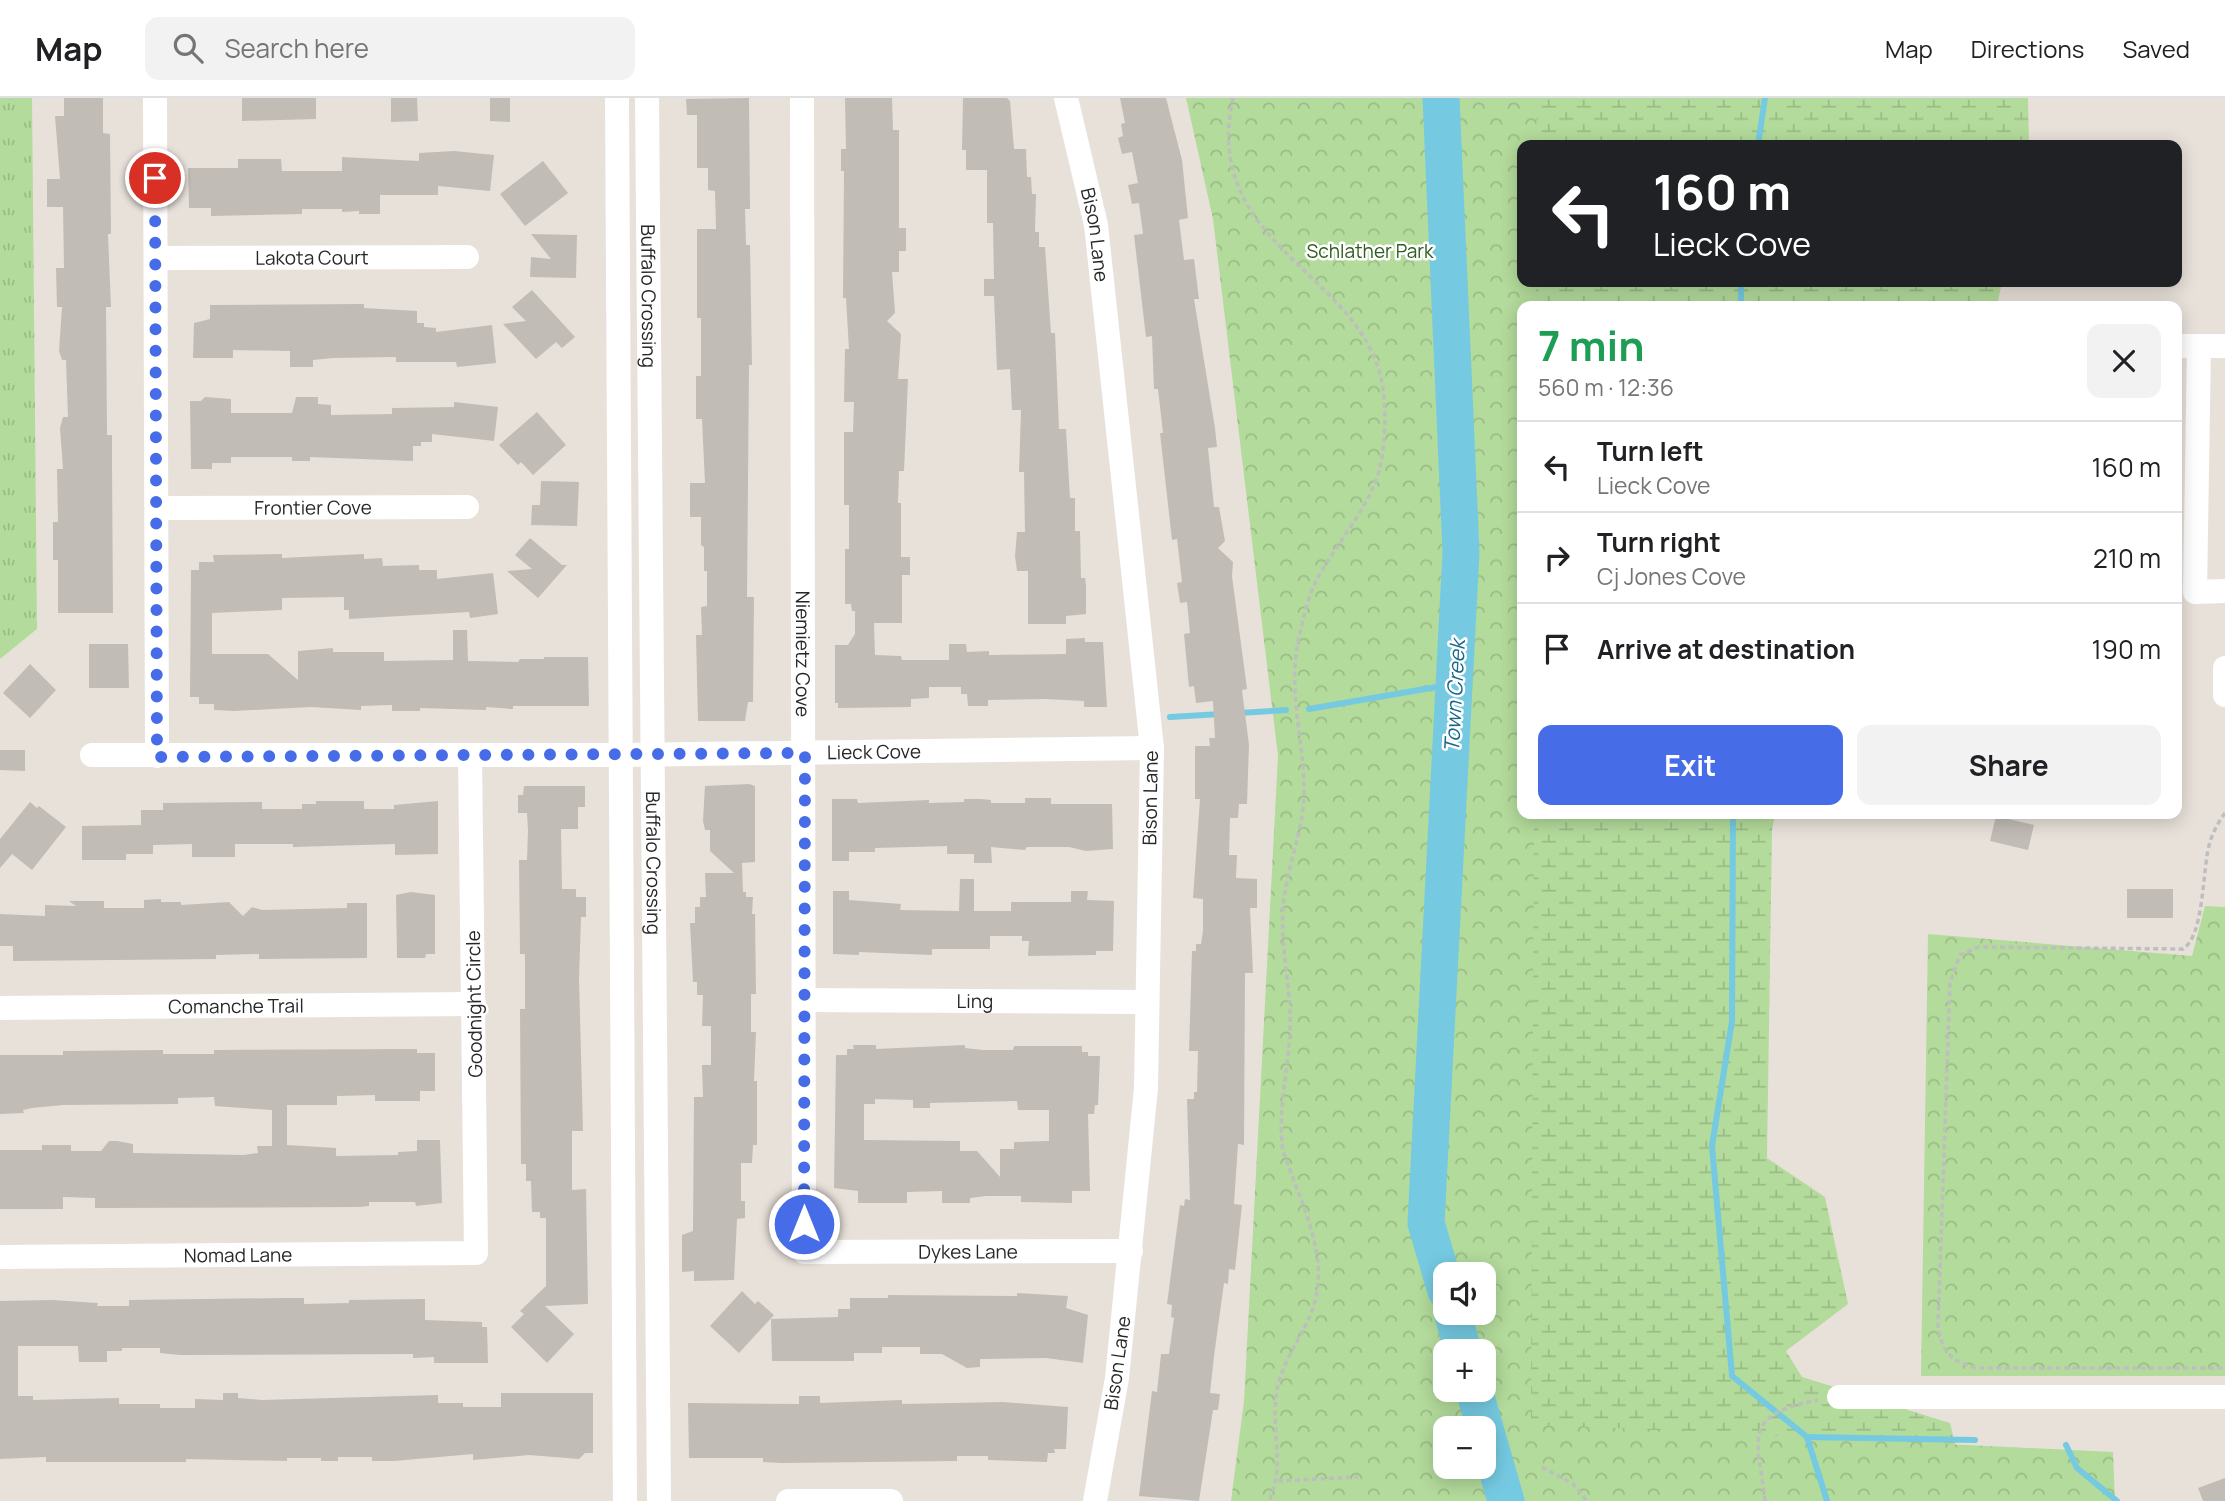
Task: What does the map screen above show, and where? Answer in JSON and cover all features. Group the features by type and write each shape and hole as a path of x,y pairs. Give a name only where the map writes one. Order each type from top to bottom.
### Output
{"street":[{"path":"155,98 157,757"},
{"name":"Buffalo Crossing","path":"617,98 625,1501"},
{"name":"Buffalo Crossing","path":"647,98 659,1501"},
{"name":"Niemietz Cove","path":"802,98 804,1252"},
{"name":"Bison Lane","path":"1066,98 1096,225 1152,748 1145,1002 1146,1088 1117,1378 1094,1501"},
{"name":"Lakota Court","path":"156,258 467,257"},
{"path":"2225,346 2188,346 2195,592 2225,592"},
{"name":"Frontier Cove","path":"157,508 467,507"},
{"path":"2225,668 2225,695"},
{"name":"Lieck Cove","path":"92,755 621,755 1152,748"},
{"name":"Goodnight Circle","path":"470,755 476,1253"},
{"name":"Ling","path":"805,1000 1145,1002"},
{"name":"Comanche Trail","path":"0,1008 474,1004"},
{"name":"Dykes Lane","path":"804,1252 1131,1251"},
{"name":"Nomad Lane","path":"0,1257 476,1253"},
{"path":"1839,1397 2225,1397"},
{"path":"788,1501 891,1501"}],"path":[{"path":"1233,98 1228,129 1231,149 1239,186 1250,211 1265,234 1337,303 1362,333 1378,365 1384,397 1383,447 1378,473 1317,580 1309,600 1295,661 1304,791 1301,823 1283,910 1290,1031 1280,1133 1283,1151 1320,1260 1320,1280 1312,1308 1277,1389 1278,1481 1269,1501"},
{"path":"2225,813 2209,845 2194,929 2189,945 2183,949 1978,947 1960,955 1950,982 1938,1326 1941,1345 1948,1356 1960,1364 1977,1368 2225,1368"},
{"path":"1765,1501 1756,1446 1758,1429 1766,1419 1799,1404 1839,1397"},
{"path":"1542,1467 1573,1484 1587,1501"},
{"path":"1278,1481 1358,1477"}],"green space":[{"path":"0,98 32,98 37,629 0,659"},
{"name":"Schlather Park","path":"1186,98 1537,98 1536,140 1517,140 1517,287 1536,287 1536,301 1517,301 1517,819 1534,819 1531,1424 2113,1452 2115,1501 1231,1501 1244,1401 1278,756 1213,219"},
{"path":"1339,98 2028,98 2029,140 1517,140 1517,287 2001,287 1998,301 1517,301 1517,819 1774,819 1767,1158 1825,1197 1848,1304 1786,1351 1802,1377 1950,1423 1962,1471 1374,1501"},
{"path":"2205,906 2225,907 2225,1376 1921,1376 1928,934 2192,956"}],"building":[{"path":"64,98 103,98 103,133 110,134 111,234 108,234 111,307 106,307 107,435 112,435 113,613 58,613 58,560 53,560 53,522 58,522 57,469 63,469 60,428 63,417 68,417 66,360 62,360 59,351 62,307 57,307 56,268 64,268 63,207 47,207 47,179 60,179 55,116 64,116"},
{"path":"242,98 316,98 316,119 242,121"},
{"path":"391,98 417,98 418,121 391,122"},
{"path":"490,98 510,98 510,122 490,121"},
{"path":"749,98 750,209 745,209 746,245 750,245 752,365 749,365 747,597 754,597 753,702 748,702 745,721 698,721 696,635 702,635 701,607 707,606 707,571 704,571 704,547 701,545 701,517 690,517 690,483 705,483 702,419 696,419 696,376 701,376 701,318 697,318 697,229 716,229 715,191 708,190 708,168 697,168 697,115 687,115 686,99"},
{"path":"845,98 892,98 893,130 899,130 899,228 906,228 906,251 899,251 899,272 892,272 895,313 887,321 901,334 898,379 908,379 904,471 899,471 898,503 901,503 901,557 910,557 910,575 902,575 902,623 874,623 875,655 901,656 902,660 949,660 949,644 966,644 967,652 989,651 989,655 1066,654 1066,639 1085,638 1085,642 1103,642 1107,707 1084,707 1084,701 1045,699 988,700 988,706 968,706 967,694 961,694 961,687 929,687 929,698 911,699 911,707 838,708 838,703 835,703 835,645 848,645 855,634 855,611 852,611 851,604 845,604 845,549 849,549 849,505 844,505 844,432 853,432 854,402 844,402 845,349 849,349 846,298 843,298 844,171 841,171 841,149 846,149"},
{"path":"963,98 1007,98 1010,101 1014,149 1026,149 1027,177 1031,177 1032,194 1036,194 1035,232 1039,232 1039,247 1045,247 1051,333 1055,333 1059,429 1066,429 1070,498 1075,498 1075,531 1080,531 1081,578 1085,578 1086,586 1086,614 1066,616 1066,624 1028,624 1028,571 1017,571 1017,532 1025,532 1024,472 1019,472 1021,410 1012,410 1010,369 997,370 994,296 984,296 984,279 994,279 993,223 987,223 987,170 966,170 966,150 962,150"},
{"path":"1120,98 1166,98 1182,160 1188,218 1179,220 1184,260 1194,259 1199,299 1194,299 1215,428 1217,447 1208,448 1214,507 1219,507 1225,541 1218,548 1233,562 1232,576 1247,689 1242,690 1249,745 1247,804 1239,804 1238,818 1230,818 1229,855 1237,855 1236,878 1257,879 1257,908 1250,908 1253,973 1245,973 1244,1145 1238,1144 1234,1204 1242,1205 1235,1270 1229,1269 1228,1284 1224,1283 1210,1393 1220,1394 1218,1410 1213,1410 1199,1501 1139,1496 1152,1391 1157,1392 1161,1354 1169,1354 1174,1318 1171,1317 1172,1305 1167,1304 1180,1205 1184,1206 1185,1199 1190,1200 1187,1099 1194,1099 1194,1092 1197,1092 1198,1051 1189,1051 1192,951 1196,951 1196,944 1201,944 1203,931 1203,899 1193,898 1200,799 1195,799 1195,746 1210,746 1209,738 1215,738 1213,701 1196,703 1194,686 1189,687 1184,634 1190,633 1187,602 1180,603 1177,583 1182,582 1177,539 1172,540 1158,389 1154,389 1152,336 1146,337 1134,235 1143,234 1139,203 1132,204 1128,185 1138,183 1132,152 1122,154 1118,138 1123,136 1121,124 1125,123"},
{"path":"454,151 494,155 490,191 438,186 438,195 380,195 380,214 342,212 342,209 302,209 302,214 211,216 211,208 189,208 188,168 238,168 238,159 281,159 282,171 342,171 342,157 419,161 419,153"},
{"path":"543,161 568,193 525,226 500,194"},
{"path":"531,234 577,235 576,278 530,277 531,257 551,259"},
{"path":"532,290 575,337 562,348 556,342 536,359 503,324 526,321 512,307"},
{"path":"364,304 364,308 417,311 417,323 436,328 436,332 492,325 496,363 457,367 456,362 396,362 396,357 333,358 313,360 313,367 290,367 290,351 233,350 233,358 193,358 194,323 210,319 210,305"},
{"path":"205,397 231,399 231,413 292,413 296,397 318,397 318,404 331,405 331,415 392,414 392,408 454,407 454,402 498,407 494,441 432,434 432,442 421,442 421,446 413,446 413,461 310,457 310,461 292,461 292,457 231,457 231,463 212,463 212,469 191,469 190,401 201,401"},
{"path":"537,412 566,445 533,475 521,462 518,465 499,445"},
{"path":"541,481 579,482 577,526 531,525 532,505 540,505"},
{"path":"530,538 562,565 567,565 538,598 507,571 532,569 515,555"},
{"path":"282,554 282,558 364,554 364,559 382,558 383,566 419,565 419,570 437,570 437,579 493,573 498,614 470,618 469,612 349,619 349,610 344,610 344,597 282,598 282,610 212,613 212,654 268,654 298,680 298,651 333,648 333,652 384,652 384,661 453,660 453,630 467,630 468,661 518,662 520,659 544,657 588,657 589,706 513,706 513,709 486,707 486,710 420,708 420,711 392,711 392,705 361,706 361,710 311,707 234,711 214,710 214,704 199,704 199,697 190,697 191,570 199,570 199,562 214,562 213,555"},
{"path":"89,644 128,644 129,688 89,688"},
{"path":"30,664 56,690 30,718 3,693"},
{"path":"0,750 25,750 25,771 0,770"},
{"path":"524,786 585,786 585,807 578,807 578,829 561,829 562,889 576,889 576,897 586,897 586,917 581,917 579,979 583,1131 572,1131 572,1190 586,1189 588,1304 545,1306 574,1334 547,1363 511,1327 524,1314 520,1311 546,1286 546,1218 540,1218 540,1212 532,1212 531,1181 526,1181 526,1164 521,1164 520,1009 525,1009 525,954 520,954 519,860 527,860 528,830 527,813 518,813 518,795 523,795"},
{"path":"705,786 755,786 755,862 742,863 743,892 746,892 746,897 753,897 752,914 755,914 756,994 751,994 751,1032 756,1032 754,1081 757,1081 757,1145 753,1145 752,1163 741,1163 741,1201 745,1201 745,1218 737,1219 734,1280 694,1281 694,1271 682,1272 682,1235 693,1231 694,1097 703,1097 702,1065 711,1065 711,1026 702,1026 703,995 697,995 697,982 693,982 690,923 695,923 695,907 700,907 700,897 706,897 705,873 734,873 710,851 710,830 705,830 703,821"},
{"path":"1025,798 1051,798 1051,804 1112,804 1113,849 1086,851 1069,847 1027,847 1025,850 991,847 992,863 974,863 974,854 947,854 947,846 875,848 875,852 849,852 849,861 832,861 832,799 857,799 858,803 929,800 929,803 964,802 964,799 981,799 991,800 991,803 1025,803"},
{"path":"316,801 364,801 364,809 394,809 394,805 438,801 438,854 395,855 395,844 293,847 293,844 235,844 235,857 192,857 192,844 153,845 153,854 126,854 126,860 82,860 82,826 141,825 141,810 163,810 163,803 262,802 262,809 302,809 302,804 316,804"},
{"path":"30,802 66,827 32,870 12,854 0,868 0,839"},
{"path":"1995,819 2034,825 2028,850 1990,841"},
{"path":"960,879 974,879 974,911 1011,911 1011,902 1071,902 1071,891 1088,891 1087,900 1114,901 1113,951 1096,951 1096,955 1028,956 1029,941 1022,941 1022,936 990,936 990,949 932,949 932,955 859,952 859,955 833,954 833,891 849,891 849,900 901,904 900,910 959,911"},
{"path":"2127,889 2173,889 2173,918 2127,918"},
{"path":"411,892 435,895 435,954 426,954 425,958 397,958 396,895"},
{"path":"161,899 161,902 181,902 181,905 229,902 243,916 252,907 262,910 347,908 347,903 367,903 367,958 259,959 259,954 216,955 216,959 13,961 13,946 0,946 0,914 45,916 45,905 76,906 69,901 104,901 104,908 144,908 144,900"},
{"path":"853,1045 876,1045 876,1049 965,1045 965,1048 983,1050 1013,1050 1014,1046 1082,1046 1082,1052 1088,1052 1088,1056 1100,1056 1098,1105 1095,1105 1094,1114 1088,1114 1090,1191 1072,1191 1072,1203 1021,1202 1021,1196 986,1196 970,1198 970,1203 942,1203 942,1191 907,1192 907,1203 858,1203 858,1191 834,1188 836,1055 847,1055 847,1049 854,1049","holes":["875,1099 913,1100 913,1108 930,1108 930,1103 1017,1101 1018,1110 1049,1110 1049,1141 1014,1142 1014,1149 1000,1149 1000,1177 977,1151 960,1151 960,1141 864,1140 864,1104 875,1104"]},
{"path":"417,1049 417,1053 435,1053 435,1091 420,1091 420,1101 375,1101 375,1095 337,1096 337,1105 287,1105 287,1145 336,1148 336,1156 398,1155 398,1152 417,1151 417,1140 440,1140 442,1203 416,1206 415,1202 369,1202 369,1206 359,1207 95,1208 95,1198 63,1197 63,1209 0,1209 0,1150 42,1150 42,1145 71,1145 71,1151 101,1151 109,1141 117,1141 133,1144 133,1153 258,1153 257,1146 272,1146 272,1110 215,1106 214,1097 178,1098 178,1104 63,1105 32,1108 23,1110 24,1113 0,1114 0,1055 63,1055 63,1051 163,1050 163,1054 214,1054 214,1050"},
{"path":"742,1291 755,1304 758,1301 774,1315 739,1353 710,1326"},
{"path":"1017,1293 1068,1296 1066,1308 1088,1315 1083,1363 1046,1358 980,1359 980,1367 967,1368 942,1354 920,1354 920,1347 882,1347 882,1353 854,1353 854,1361 772,1361 771,1319 838,1317 838,1309 850,1309 850,1298 888,1298 888,1295 1017,1296"},
{"path":"304,1298 304,1304 349,1303 349,1300 425,1299 425,1320 482,1322 482,1327 487,1327 488,1363 434,1363 434,1357 413,1358 413,1354 180,1355 160,1353 160,1348 122,1348 122,1351 107,1351 107,1362 79,1362 78,1346 18,1346 18,1396 33,1396 33,1400 119,1398 119,1404 160,1404 160,1408 195,1408 195,1399 223,1400 223,1393 238,1393 238,1398 262,1400 438,1395 438,1403 463,1403 463,1407 501,1407 501,1393 593,1393 593,1453 585,1453 579,1459 529,1455 473,1460 473,1454 394,1461 372,1461 372,1457 338,1457 338,1461 287,1458 287,1461 186,1459 186,1462 46,1462 46,1457 0,1459 0,1301 52,1300 98,1303 97,1306 129,1306 129,1300"},
{"path":"799,1396 820,1396 820,1403 902,1400 902,1404 1003,1402 1068,1407 1066,1449 1054,1449 1055,1453 1048,1453 1047,1462 988,1460 988,1456 957,1456 957,1461 781,1463 763,1462 763,1458 689,1458 688,1403 799,1404"},
{"path":"2225,1478 2225,1501 2203,1501 2198,1488"}],"waterway":[{"name":"Town Creek","path":"1437,1262 1426,1223 1461,552 1441,98"},
{"path":"1759,140 1765,98"},
{"path":"1741,287 1741,301"},
{"path":"1309,709 1454,684"},
{"path":"1239,713 1286,710"},
{"path":"1170,717 1221,714"},
{"path":"1733,819 1732,1021 1712,1146 1732,1376 1807,1437 1827,1501"},
{"name":"Town Creek","path":"1456,1325 1460,1339"},
{"name":"Town Creek","path":"1477,1402 1506,1501"},
{"path":"1807,1437 1975,1440"},
{"path":"2066,1445 2077,1468 2117,1501"}],"route":[{"path":"155,178 157,757 805,753 804,1224"}]}
